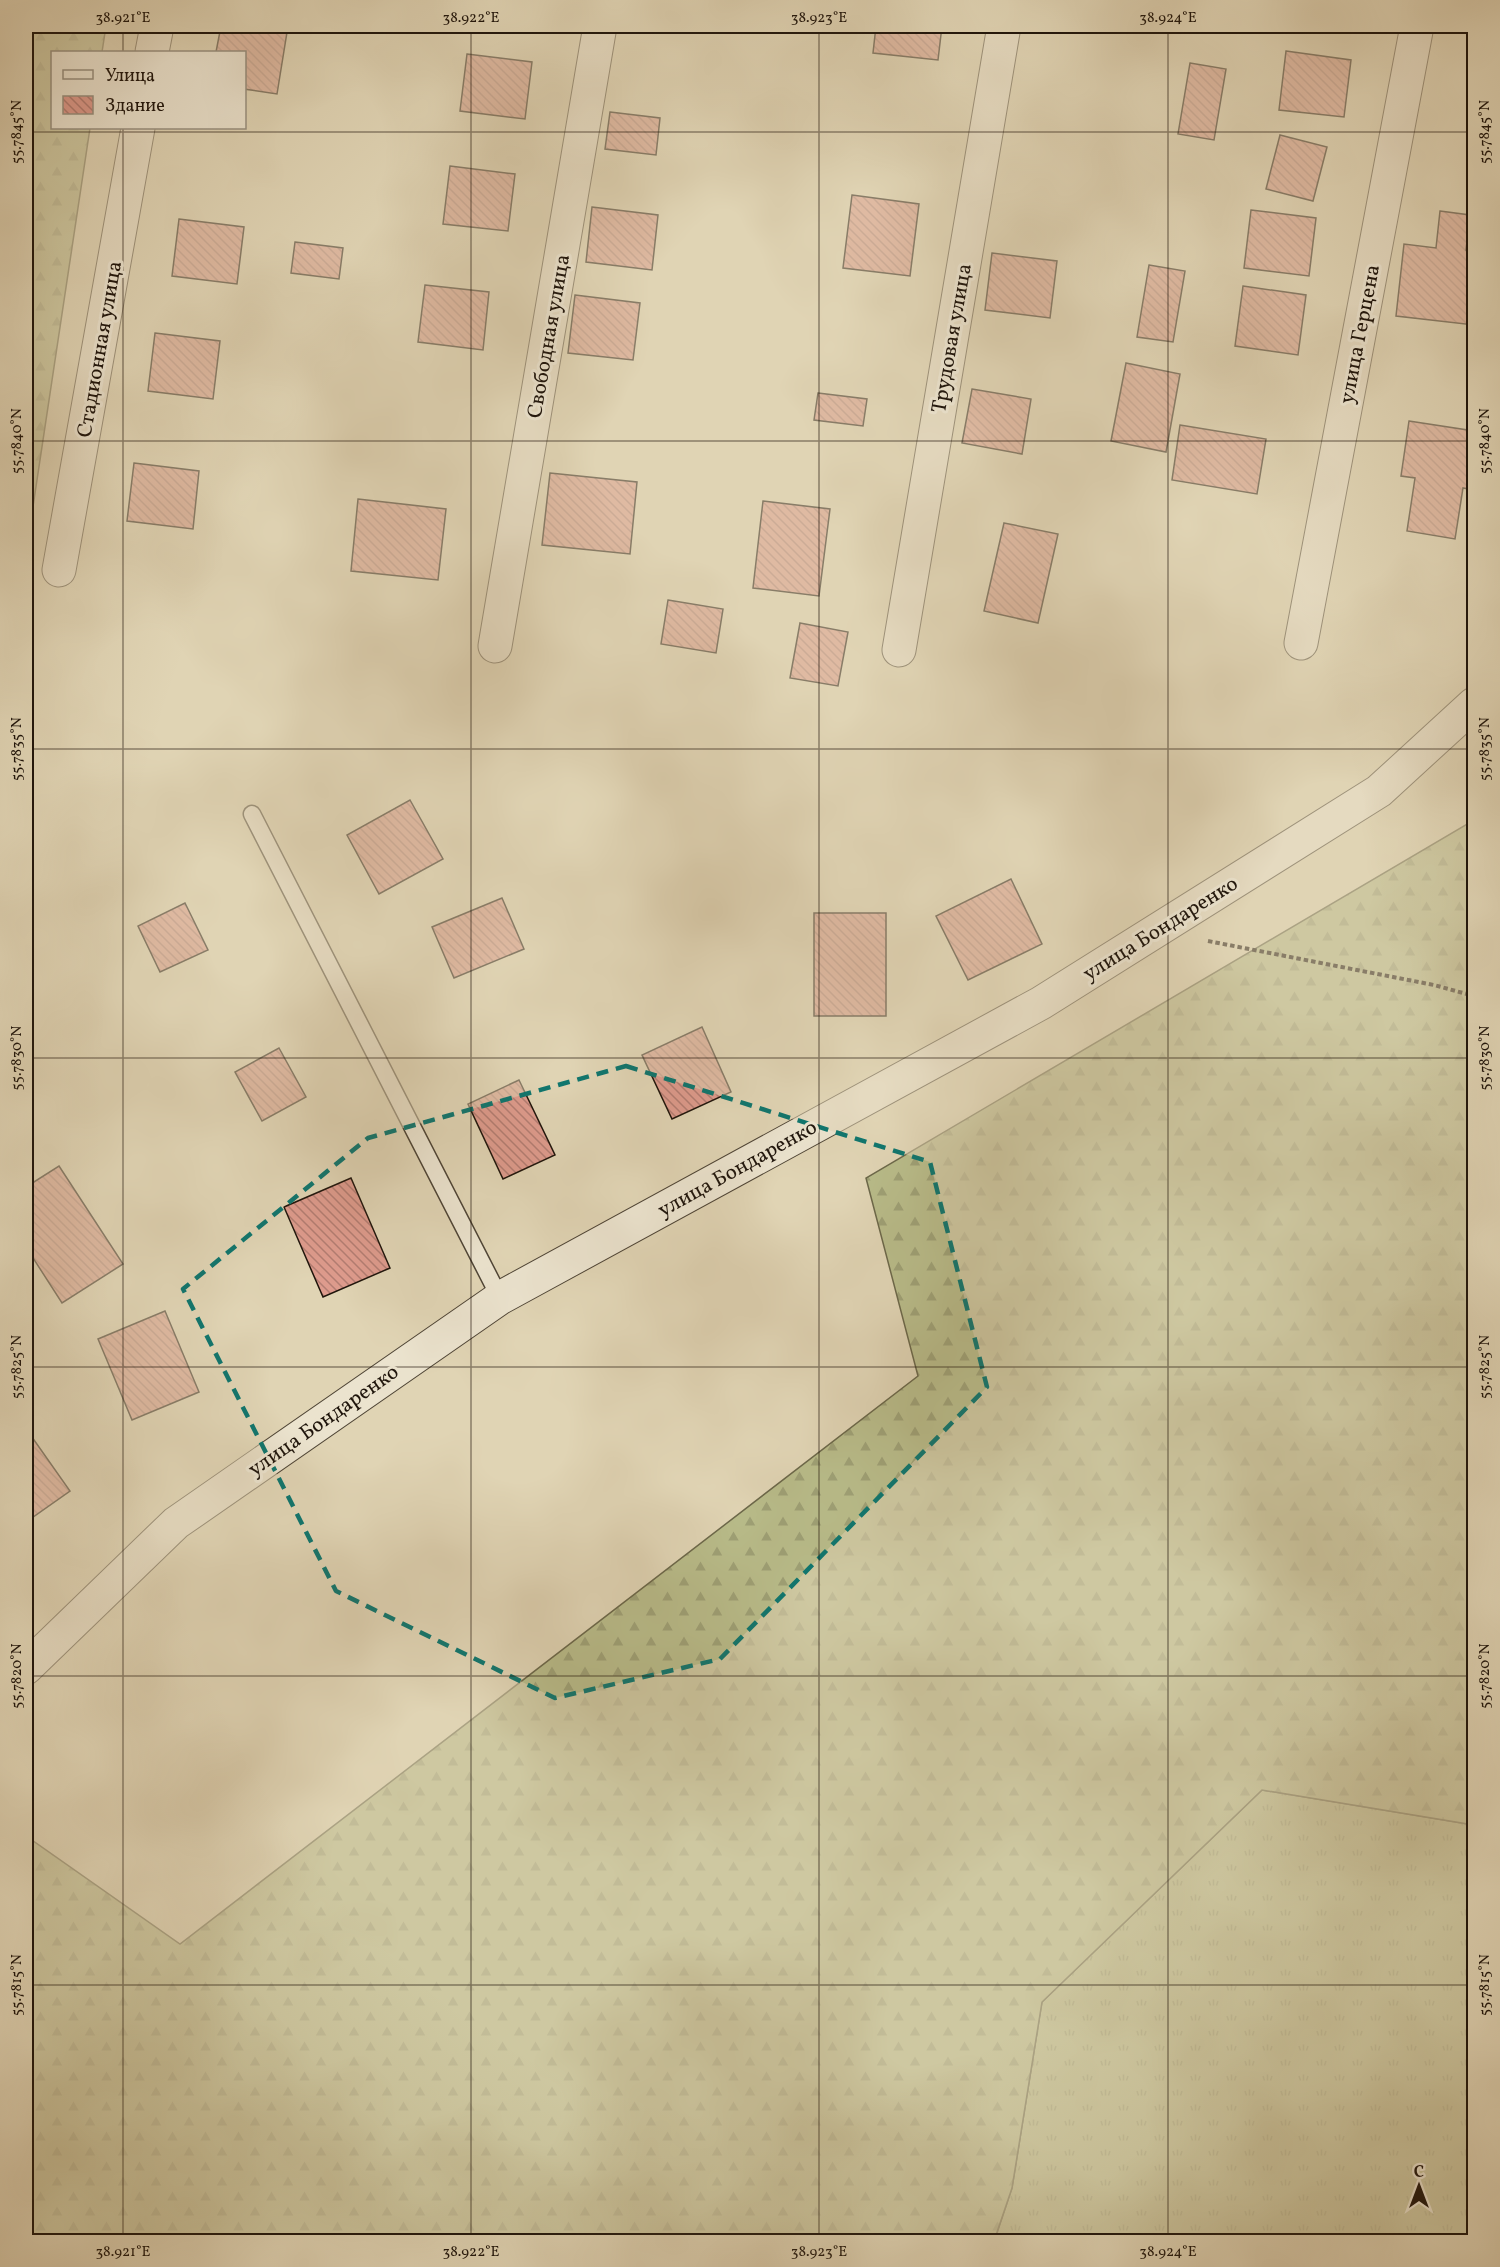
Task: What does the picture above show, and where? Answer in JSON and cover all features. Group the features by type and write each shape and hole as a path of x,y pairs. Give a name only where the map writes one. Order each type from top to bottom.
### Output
{"street":[{"path":"152,51 157,26"},
{"name":"Свободная улица","path":"495,646 600,26"},
{"name":"Трудовая улица","path":"899,650 1004,26"},
{"name":"улица Герцена","path":"1301,643 1417,26"},
{"name":"Стадионная улица","path":"59,570 138,129"},
{"name":"улица Бондаренко","path":"26,1668 176,1523 500,1298 1041,1003 1380,791 1474,704"}],"lane":[{"path":"252,814 500,1298"}],"path":[{"path":"1156,931 1434,985 1474,996"}],"highlighted area":[{"path":"626,1066 930,1162 987,1387 720,1659 555,1698 336,1591 183,1289 368,1138"}],"green space":[{"path":"26,26 106,26 102,51 51,51 51,129 90,129 26,553"},
{"path":"1474,820 1474,1825 1262,1790 1042,2002 1012,2188 994,2241 26,2241 26,1836 180,1944 918,1376 866,1178"},
{"path":"1262,1790 1474,1825 1474,2241 994,2242 1012,2188 1042,2002"}],"building":[{"path":"221,26 288,26 277,94 246,89 246,51 216,51"},
{"path":"876,26 942,26 938,60 873,53"},
{"path":"1286,51 1351,60 1344,117 1279,110"},
{"path":"467,54 532,62 525,119 460,111"},
{"path":"1190,63 1226,69 1214,140 1178,134"},
{"path":"1474,92 1474,139 1469,138"},
{"path":"610,112 660,118 656,155 605,149"},
{"path":"1280,135 1327,147 1313,201 1266,189"},
{"path":"450,166 515,174 508,231 443,224"},
{"path":"852,195 919,204 910,276 843,268"},
{"path":"592,207 658,215 652,270 586,262"},
{"path":"1251,210 1316,218 1309,276 1244,268"},
{"path":"1440,211 1470,215 1466,250 1474,251 1474,325 1396,316 1404,244 1436,248"},
{"path":"179,219 244,227 237,284 172,276"},
{"path":"295,242 343,248 339,279 291,273"},
{"path":"992,253 1057,261 1050,318 985,310"},
{"path":"1149,265 1185,271 1173,342 1137,337"},
{"path":"425,285 489,292 483,350 418,342"},
{"path":"1243,286 1306,295 1298,355 1235,346"},
{"path":"575,295 640,303 633,360 568,353"},
{"path":"155,333 220,341 213,399 148,391"},
{"path":"1126,363 1180,374 1166,452 1111,441"},
{"path":"972,389 1031,399 1022,454 962,443"},
{"path":"818,393 867,399 863,426 814,420"},
{"path":"1409,421 1474,431 1474,490 1463,488 1455,539 1407,531 1415,478 1401,476"},
{"path":"1180,425 1266,439 1257,494 1172,480"},
{"path":"134,463 199,471 193,529 127,521"},
{"path":"550,473 637,482 630,554 542,545"},
{"path":"358,499 446,509 438,580 351,571"},
{"path":"763,501 830,509 819,596 753,588"},
{"path":"1004,523 1058,534 1038,623 984,611"},
{"path":"668,600 723,609 716,653 661,644"},
{"path":"800,623 848,632 838,686 790,678"},
{"path":"410,800 443,859 379,894 347,835"},
{"path":"1011,879 1042,944 968,980 936,916"},
{"path":"502,898 524,949 454,978 432,927"},
{"path":"185,903 208,950 160,972 138,926"},
{"path":"814,913 886,913 886,1016 814,1016"},
{"path":"702,1027 731,1092 672,1119 642,1055"},
{"path":"279,1048 306,1097 262,1121 235,1072"},
{"path":"519,1080 555,1155 503,1179 468,1104"},
{"path":"59,1166 123,1264 62,1303 26,1247 26,1187"},
{"path":"351,1178 390,1268 323,1297 284,1207"},
{"path":"165,1311 199,1392 132,1420 98,1339"},
{"path":"26,1431 70,1491 26,1522"}]}
